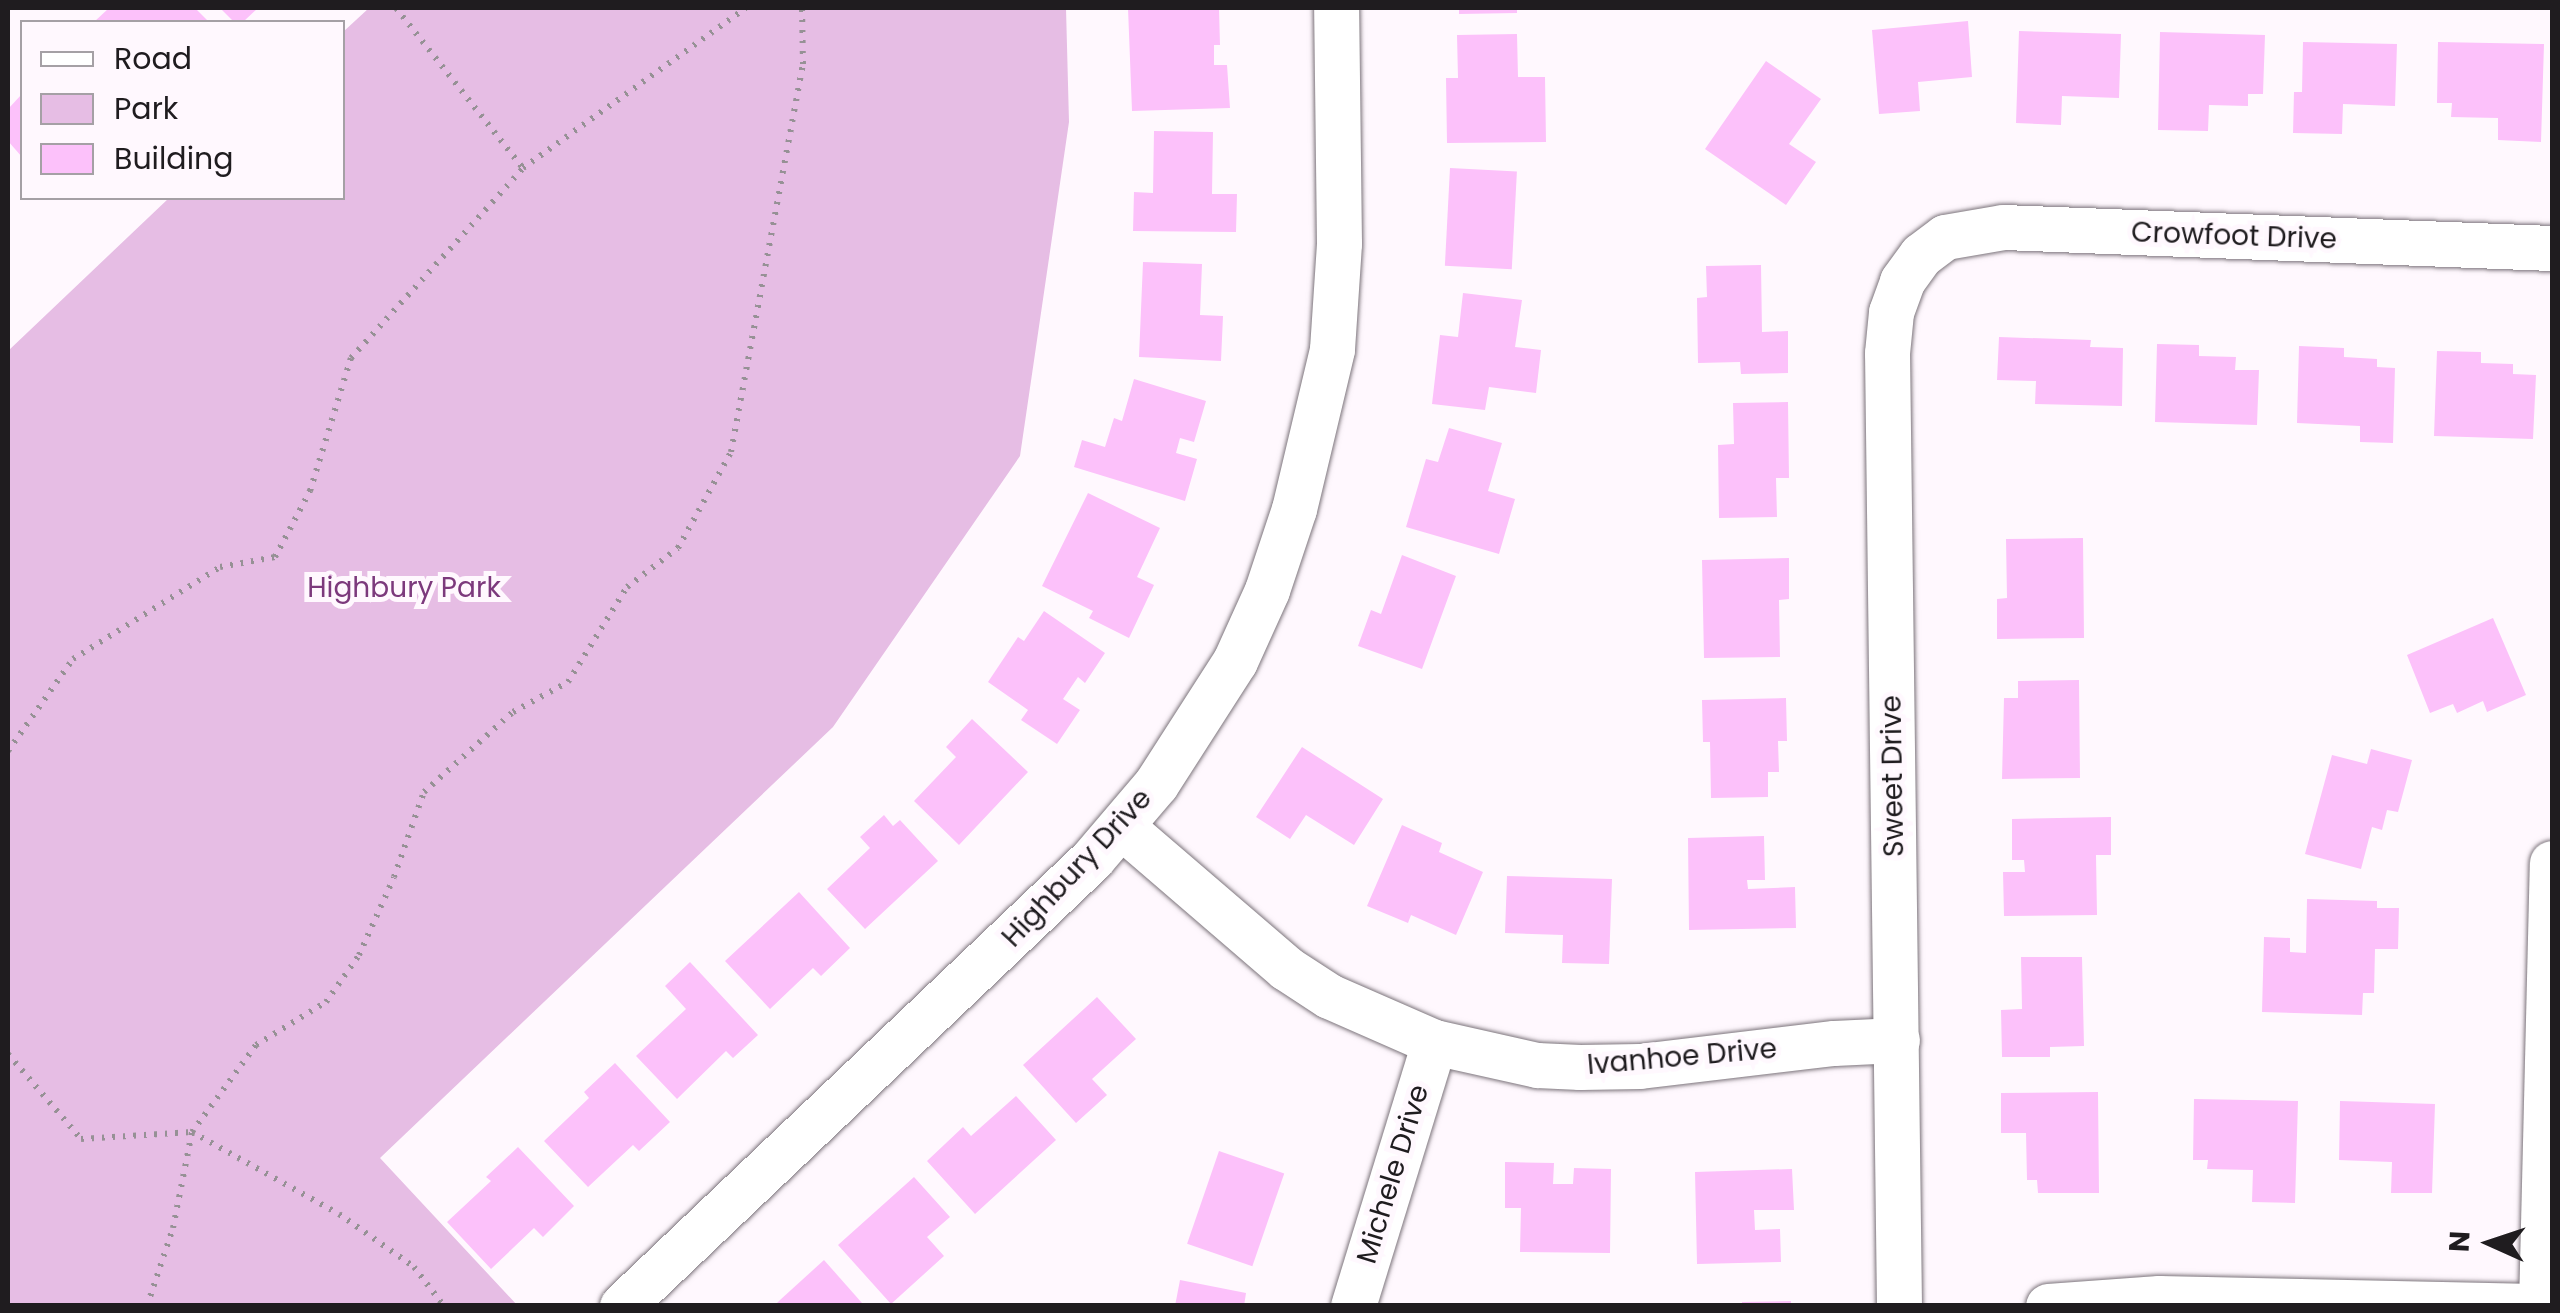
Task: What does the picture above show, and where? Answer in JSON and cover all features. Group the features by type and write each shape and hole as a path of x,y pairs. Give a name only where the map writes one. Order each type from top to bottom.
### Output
{"street":[{"name":"Highbury Drive","path":"622,1306 981,968 1121,826 1187,740 1234,660 1267,590 1313,441 1329,367 1337,295 1336,8"},
{"name":"Crowfoot Drive","path":"1921,254 1945,238 2003,228 2552,248"},
{"name":"Sweet Drive","path":"1898,1306 1888,353 1896,296 1921,254"},
{"name":"Ivanhoe Drive","path":"1121,826 1286,968 1329,996 1434,1042 1537,1065 1580,1067 1640,1066 1834,1043 1896,1040"},
{"path":"2048,1306 2159,1298 2539,1306 2552,863"},
{"name":"Michele Drive","path":"1353,1306 1434,1042"}],"path":[{"path":"396,8 523,168"},
{"path":"8,752 73,660 220,567 275,557 310,491 351,358 523,168 746,8"},
{"path":"147,1306 174,1228 192,1132 256,1045 326,1002 359,955 394,877 424,792 513,712 568,682 627,587 678,548 731,452 803,64 802,8"},
{"path":"8,1054 81,1138 192,1132 340,1214 414,1267 444,1306"}],"green space":[{"name":"Highbury Park","path":"369,8 1066,8 1069,122 1020,456 833,727 380,1158 517,1305 8,1305 8,351 167,200 345,200 345,30"}],"building":[{"path":"109,8 195,8 207,20 96,20"},
{"path":"220,8 258,8 245,20 232,20"},
{"path":"1128,8 1219,8 1220,45 1214,45 1214,65 1227,65 1230,108 1132,111"},
{"path":"1459,8 1517,8 1517,13 1459,14"},
{"path":"1968,21 1972,77 1918,82 1920,111 1879,114 1872,30"},
{"path":"2019,31 2121,34 2119,98 2062,96 2061,125 2016,123"},
{"path":"2160,32 2265,35 2263,94 2248,94 2248,106 2209,105 2208,131 2158,130"},
{"path":"1517,34 1518,77 1545,77 1546,142 1447,143 1446,78 1458,78 1457,35"},
{"path":"2303,42 2397,44 2395,106 2343,104 2342,134 2293,133 2294,92 2302,92"},
{"path":"2438,42 2544,44 2541,142 2498,140 2498,118 2451,117 2452,103 2437,103"},
{"path":"1766,61 1821,99 1789,144 1816,162 1786,205 1705,149"},
{"path":"20,96 20,155 8,141 8,109"},
{"path":"1154,131 1213,132 1212,194 1237,194 1236,232 1133,231 1134,192 1153,193"},
{"path":"1450,168 1517,172 1512,269 1445,266"},
{"path":"1143,262 1202,264 1200,315 1223,316 1221,361 1139,357"},
{"path":"1761,265 1762,332 1788,331 1788,373 1741,374 1740,362 1698,363 1697,298 1707,297 1706,266"},
{"path":"1463,293 1522,300 1515,347 1541,350 1536,393 1489,387 1485,410 1432,404 1440,335 1458,337"},
{"path":"1999,337 2091,340 2090,347 2123,348 2122,406 2035,404 2036,381 1997,380"},
{"path":"2157,344 2199,345 2199,356 2236,357 2235,370 2259,370 2257,425 2155,422"},
{"path":"2299,346 2344,348 2344,357 2377,359 2377,367 2395,368 2393,443 2360,442 2360,426 2297,423"},
{"path":"2437,351 2481,352 2481,363 2513,364 2513,374 2536,375 2533,439 2434,436"},
{"path":"1134,379 1206,401 1194,442 1180,438 1176,453 1197,459 1185,501 1074,467 1082,440 1105,447 1114,418 1122,421"},
{"path":"1788,402 1789,478 1776,478 1777,517 1719,518 1718,445 1734,444 1733,403"},
{"path":"1449,428 1502,443 1488,491 1515,499 1499,554 1406,527 1426,459 1438,462"},
{"path":"1088,493 1160,528 1137,577 1154,585 1129,638 1089,618 1093,611 1042,586"},
{"path":"2083,538 2084,638 1997,639 1997,599 2007,598 2006,539"},
{"path":"1402,555 1456,576 1422,669 1358,646 1371,610 1381,614"},
{"path":"1789,558 1789,599 1779,600 1780,657 1704,658 1702,560"},
{"path":"1044,611 1105,653 1085,683 1078,677 1063,699 1080,710 1057,744 1021,720 1028,710 988,682 1018,637 1024,641"},
{"path":"2493,618 2526,695 2487,712 2483,701 2457,713 2453,704 2430,713 2407,655"},
{"path":"2079,680 2080,778 2002,779 2004,698 2018,698 2018,681"},
{"path":"1786,698 1787,741 1778,741 1779,772 1768,772 1768,797 1711,798 1710,742 1703,742 1702,700"},
{"path":"972,719 1028,772 959,845 914,801 956,757 946,747"},
{"path":"1302,747 1383,799 1354,845 1306,815 1290,839 1256,817"},
{"path":"2371,749 2412,760 2398,812 2387,810 2382,830 2372,827 2361,869 2305,854 2332,755 2367,764"},
{"path":"884,815 893,826 900,820 938,861 865,929 827,889 870,848 860,837"},
{"path":"2111,817 2111,855 2096,855 2097,915 2004,916 2003,872 2025,872 2024,860 2012,860 2012,819"},
{"path":"1402,825 1442,843 1439,852 1483,872 1456,935 1411,915 1408,923 1367,906"},
{"path":"1764,836 1765,880 1747,880 1748,889 1795,887 1796,928 1689,930 1688,838"},
{"path":"1507,876 1612,879 1609,964 1562,963 1563,935 1505,933"},
{"path":"799,892 850,948 821,976 813,968 770,1009 725,961"},
{"path":"2307,899 2377,901 2377,908 2399,908 2398,949 2375,949 2374,993 2363,993 2362,1015 2262,1012 2264,937 2290,938 2290,952 2306,953"},
{"path":"2021,957 2082,957 2084,1046 2050,1047 2050,1057 2002,1057 2001,1010 2022,1009"},
{"path":"690,962 758,1035 733,1058 726,1051 677,1099 636,1056 686,1009 665,986"},
{"path":"1097,997 1136,1039 1092,1079 1107,1095 1076,1123 1023,1065"},
{"path":"615,1063 670,1122 639,1151 633,1145 588,1187 544,1141 589,1098 584,1092"},
{"path":"2098,1092 2099,1193 2038,1193 2037,1180 2027,1180 2026,1133 2001,1133 2001,1093"},
{"path":"1016,1096 1056,1140 975,1214 927,1161 963,1127 971,1136"},
{"path":"2194,1099 2298,1101 2295,1203 2252,1202 2253,1170 2207,1169 2208,1160 2193,1160"},
{"path":"2340,1101 2435,1104 2432,1193 2391,1193 2392,1162 2339,1160"},
{"path":"518,1147 574,1206 543,1237 534,1228 491,1269 447,1222 491,1181 486,1177"},
{"path":"1219,1151 1284,1173 1252,1266 1187,1244"},
{"path":"1505,1162 1554,1163 1553,1184 1573,1184 1574,1168 1611,1169 1610,1253 1520,1252 1521,1208 1505,1208"},
{"path":"1792,1169 1794,1210 1754,1210 1755,1230 1780,1229 1781,1262 1697,1264 1695,1172"},
{"path":"914,1177 950,1217 927,1237 944,1256 891,1304 838,1245"},
{"path":"824,1260 862,1303 774,1306 780,1300"},
{"path":"1180,1280 1246,1293 1244,1306 1175,1306"},
{"path":"1791,1301 1791,1306 1742,1306 1742,1302"}]}
